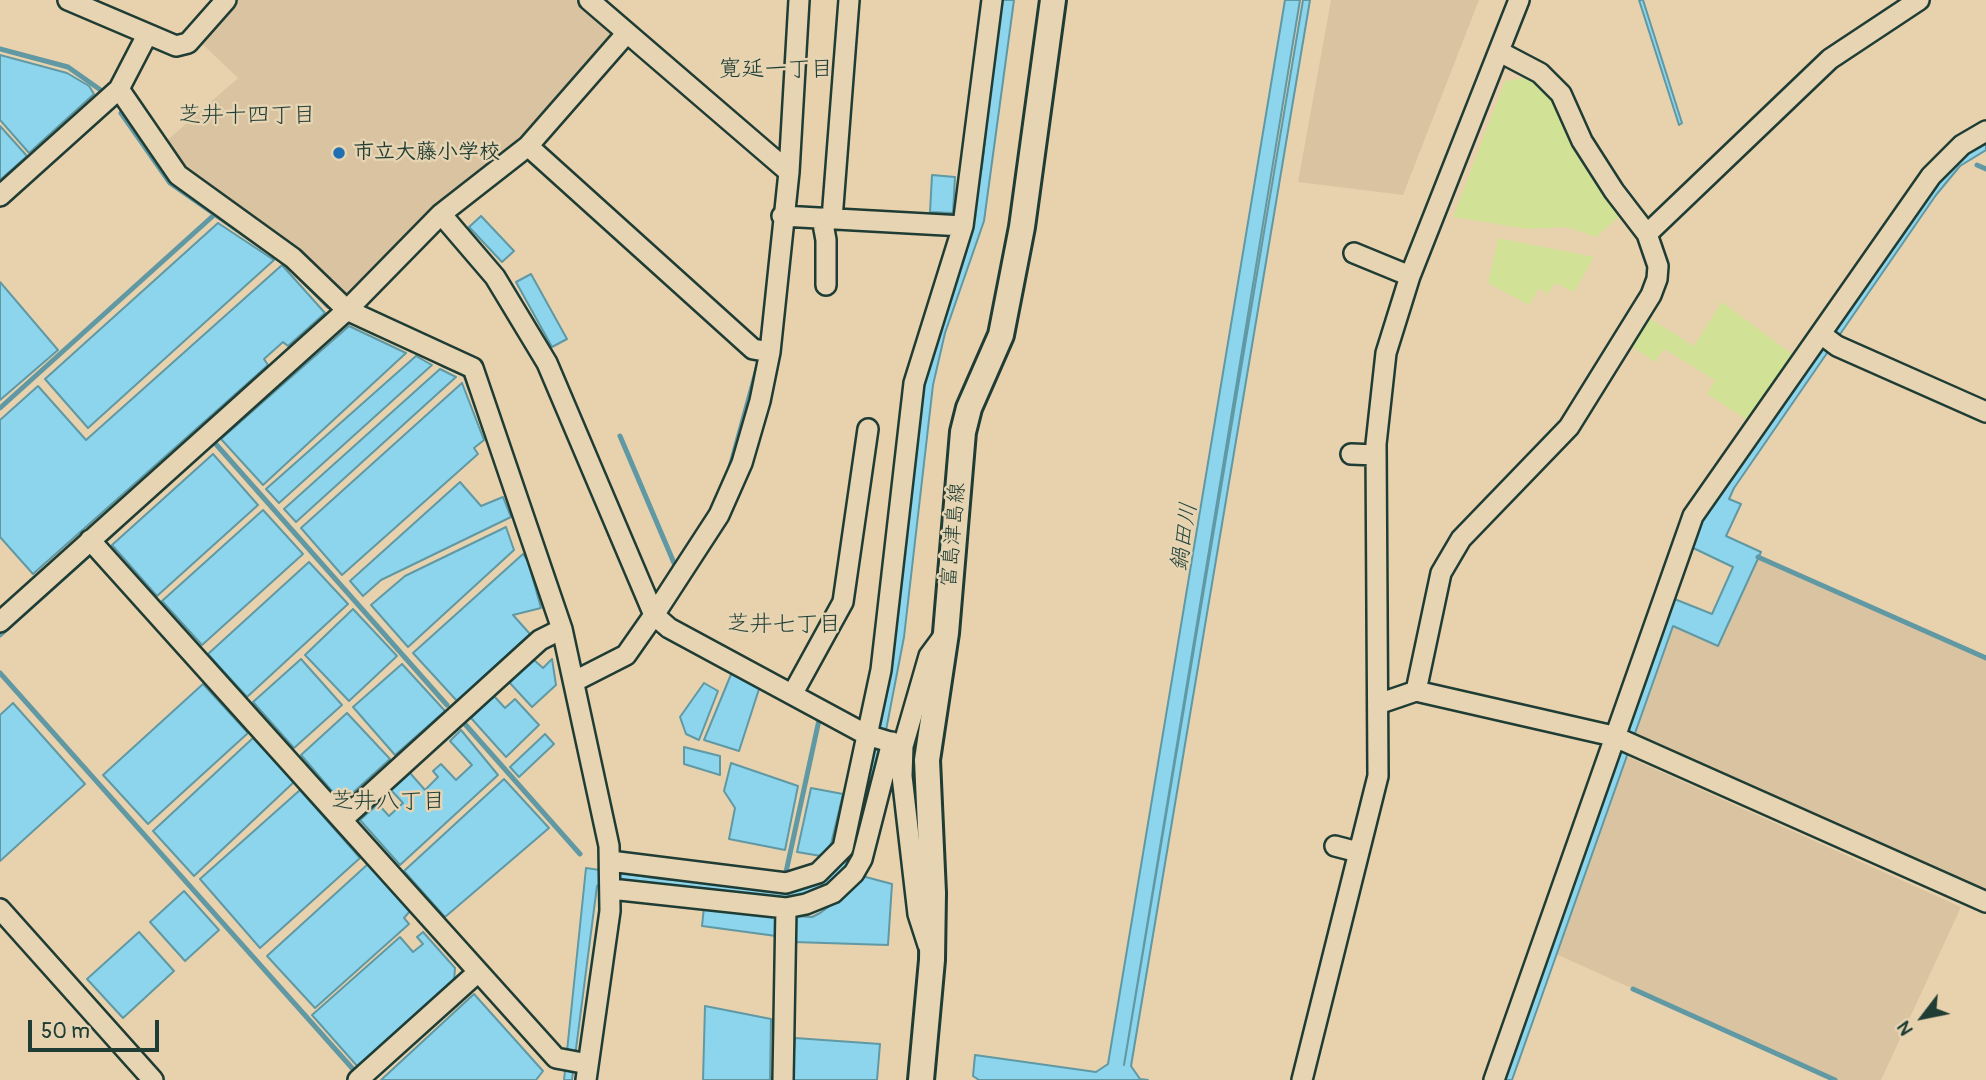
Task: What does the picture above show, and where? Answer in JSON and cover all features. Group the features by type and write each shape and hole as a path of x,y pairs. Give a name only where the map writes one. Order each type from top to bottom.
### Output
{"main road":[{"name":"富島津島線","path":"920,1080 932,960 927,760 946,633 963,432 969,408 1001,335 1026,200 1053,0"}],"street":[{"path":"68,0 176,46 188,43 226,0"},
{"path":"589,0 625,34 789,172"},
{"path":"575,681 625,655 719,515 737,474 760,401 770,352 782,216 789,172 799,0"},
{"path":"827,285 827,219 849,0"},
{"path":"610,861 786,883 818,873 843,848 881,670 914,383 963,226 992,0"},
{"path":"1303,1080 1377,776 1376,455 1386,353 1410,276 1519,0"},
{"path":"1647,234 1830,59 1919,0"},
{"path":"0,622 347,310 441,214 528,146 625,34"},
{"path":"0,196 120,89 147,35"},
{"path":"1416,691 1441,573 1461,539 1569,427 1651,295 1658,266 1647,234 1614,191 1583,141 1561,94 1540,73 1500,52"},
{"path":"90,540 477,973 561,1059 587,1072 611,887 610,861 598,786 562,629 472,368 347,310 293,258 178,175 120,89"},
{"path":"1494,1080 1622,741 1693,516 1828,340 1931,176 1962,145 1986,131"},
{"path":"528,146 753,349 770,352"},
{"path":"441,214 495,277 547,363 654,615 669,628 793,692 867,736 894,743"},
{"path":"782,216 963,226"},
{"path":"1354,253 1410,276"},
{"path":"1828,340 1986,412"},
{"path":"793,692 843,602 868,429"},
{"path":"1351,454 1376,455"},
{"path":"343,820 540,640 562,629"},
{"path":"611,887 786,908 806,904 833,893 854,873 869,839 894,743 929,656 946,633"},
{"path":"1378,704 1416,691 1622,741 1986,902"},
{"path":"894,743 902,776 918,914 932,960"},
{"path":"1335,846 1358,852"},
{"path":"783,1080 786,908"},
{"path":"0,909 153,1080"},
{"path":"358,1080 477,973"}],"shaded area":[{"name":"市立大藤小学校","path":"234,0 576,0 612,31 612,40 523,143 344,299 184,171 163,144 238,78 198,40"},
{"path":"1331,0 1479,0 1403,195 1298,182"},
{"path":"1758,557 1986,658 1986,893 1633,735 1673,625 1718,646"},
{"path":"1626,756 1961,907 1881,1080 1835,1080 1556,954"}],"green space":[{"path":"1529,77 1544,84 1593,178 1621,215 1596,237 1567,227 1528,229 1453,217 1505,81"},
{"path":"1498,238 1594,257 1574,292 1555,283 1548,294 1539,288 1529,305 1488,283"},
{"path":"1722,302 1796,357 1749,421 1707,394 1715,380 1664,349 1655,362 1631,346 1649,318 1694,346"}],"water":[{"path":"1001,0 1014,0 984,221 945,333 933,385 904,637 866,834 845,876 799,900 601,883 597,886 572,1080 564,1080 586,868 661,879 789,890 820,881 845,858 896,633 924,375 973,209 982,166"},
{"path":"1285,0 1300,0 1124,1065 1303,0 1310,0 1131,1066 1140,1079 1148,1080 979,1080 973,1076 975,1055 1096,1072 1108,1064"},
{"path":"1639,0 1643,0 1682,123 1679,125"},
{"path":"0,55 67,73 89,86 94,94 29,153 0,120"},
{"path":"0,126 27,156 0,180"},
{"path":"1986,142 1986,150 1960,166 1936,195 1734,488 1729,499 1741,504 1726,536 1761,552 1718,646 1673,626 1512,1080 1504,1080 1672,598 1712,614 1733,567 1689,546 1699,520 1942,178 1963,156"},
{"path":"932,175 955,177 953,213 930,212"},
{"path":"481,216 514,251 502,262 469,227"},
{"path":"218,223 274,260 88,428 45,379"},
{"path":"282,265 325,313 288,346 283,342 264,359 268,365 33,574 0,537 0,420 38,386 86,440"},
{"path":"531,274 567,339 552,347 516,282"},
{"path":"0,282 58,350 0,400"},
{"path":"349,326 406,353 263,485 221,439"},
{"path":"416,356 432,365 279,503 266,489"},
{"path":"440,369 456,377 296,522 284,509"},
{"path":"462,383 484,440 474,448 478,454 342,575 301,528"},
{"path":"213,454 258,505 157,596 112,545"},
{"path":"460,482 481,506 503,497 511,517 381,580 363,596 350,581"},
{"path":"263,510 303,554 202,645 162,601"},
{"path":"506,527 514,550 408,647 371,605 405,576"},
{"path":"523,554 528,561 541,608 513,615 530,634 457,701 413,653"},
{"path":"309,562 348,604 247,697 208,654"},
{"path":"353,609 397,656 349,701 305,655"},
{"path":"301,659 342,705 294,748 253,702"},
{"path":"552,659 556,685 532,707 509,682 534,660 543,668"},
{"path":"402,664 445,711 395,755 353,707"},
{"path":"732,672 760,686 739,751 704,740"},
{"path":"704,683 718,691 699,740 686,734 680,717"},
{"path":"203,684 248,733 148,824 103,775"},
{"path":"494,696 505,708 515,699 539,725 506,757 471,718"},
{"path":"13,703 85,784 0,861 0,715"},
{"path":"347,713 390,759 347,798 338,798 301,755"},
{"path":"461,730 498,775 400,865 360,820 378,804 389,816 403,803 391,790 410,773 425,790 438,777 433,771 441,764 456,780 472,765 450,741"},
{"path":"545,734 554,744 519,777 510,767"},
{"path":"253,738 294,782 194,876 153,831"},
{"path":"684,747 720,756 720,775 684,764"},
{"path":"731,763 798,786 785,850 729,839 735,808 724,791"},
{"path":"504,779 549,828 445,917 404,871"},
{"path":"811,788 843,794 831,844 821,856 797,852"},
{"path":"300,790 360,858 260,948 200,879"},
{"path":"368,864 410,911 404,918 409,924 315,1008 267,956"},
{"path":"862,876 892,884 888,945 794,942 795,916 812,917 820,913 846,894"},
{"path":"184,891 219,930 185,961 150,922"},
{"path":"704,907 776,917 776,936 702,926"},
{"path":"139,932 174,971 123,1018 87,979"},
{"path":"423,932 455,968 454,981 358,1067 312,1015 400,937 413,952 423,944 417,937"},
{"path":"474,994 543,1071 536,1080 381,1080"},
{"path":"705,1006 771,1019 770,1080 703,1080"},
{"path":"795,1038 880,1044 877,1080 792,1080"}],"waterway":[{"path":"0,49 68,67 102,91"},
{"path":"121,113 170,183 263,248"},
{"path":"1977,165 1986,169"},
{"path":"0,408 214,215"},
{"path":"301,279 328,306"},
{"path":"443,365 465,375 470,389"},
{"path":"729,471 758,365"},
{"path":"620,436 674,563 681,559"},
{"path":"211,445 214,442 447,705"},
{"path":"107,539 138,510"},
{"path":"0,635 87,557"},
{"path":"1758,557 1986,658"},
{"path":"0,673 352,1068"},
{"path":"786,872 819,720"},
{"path":"464,723 580,854"},
{"path":"1633,989 1835,1080"}],"place":[{"name":"市立大藤小学校","path":"339,153"}],"district":[{"name":"寛延一丁目","path":"776,70"},
{"name":"芝井十四丁目","path":"247,116"},
{"name":"芝井七丁目","path":"784,625"},
{"name":"芝井八丁目","path":"388,802"}],"water label":[{"name":"鍋田川","path":"1185,537"}]}
